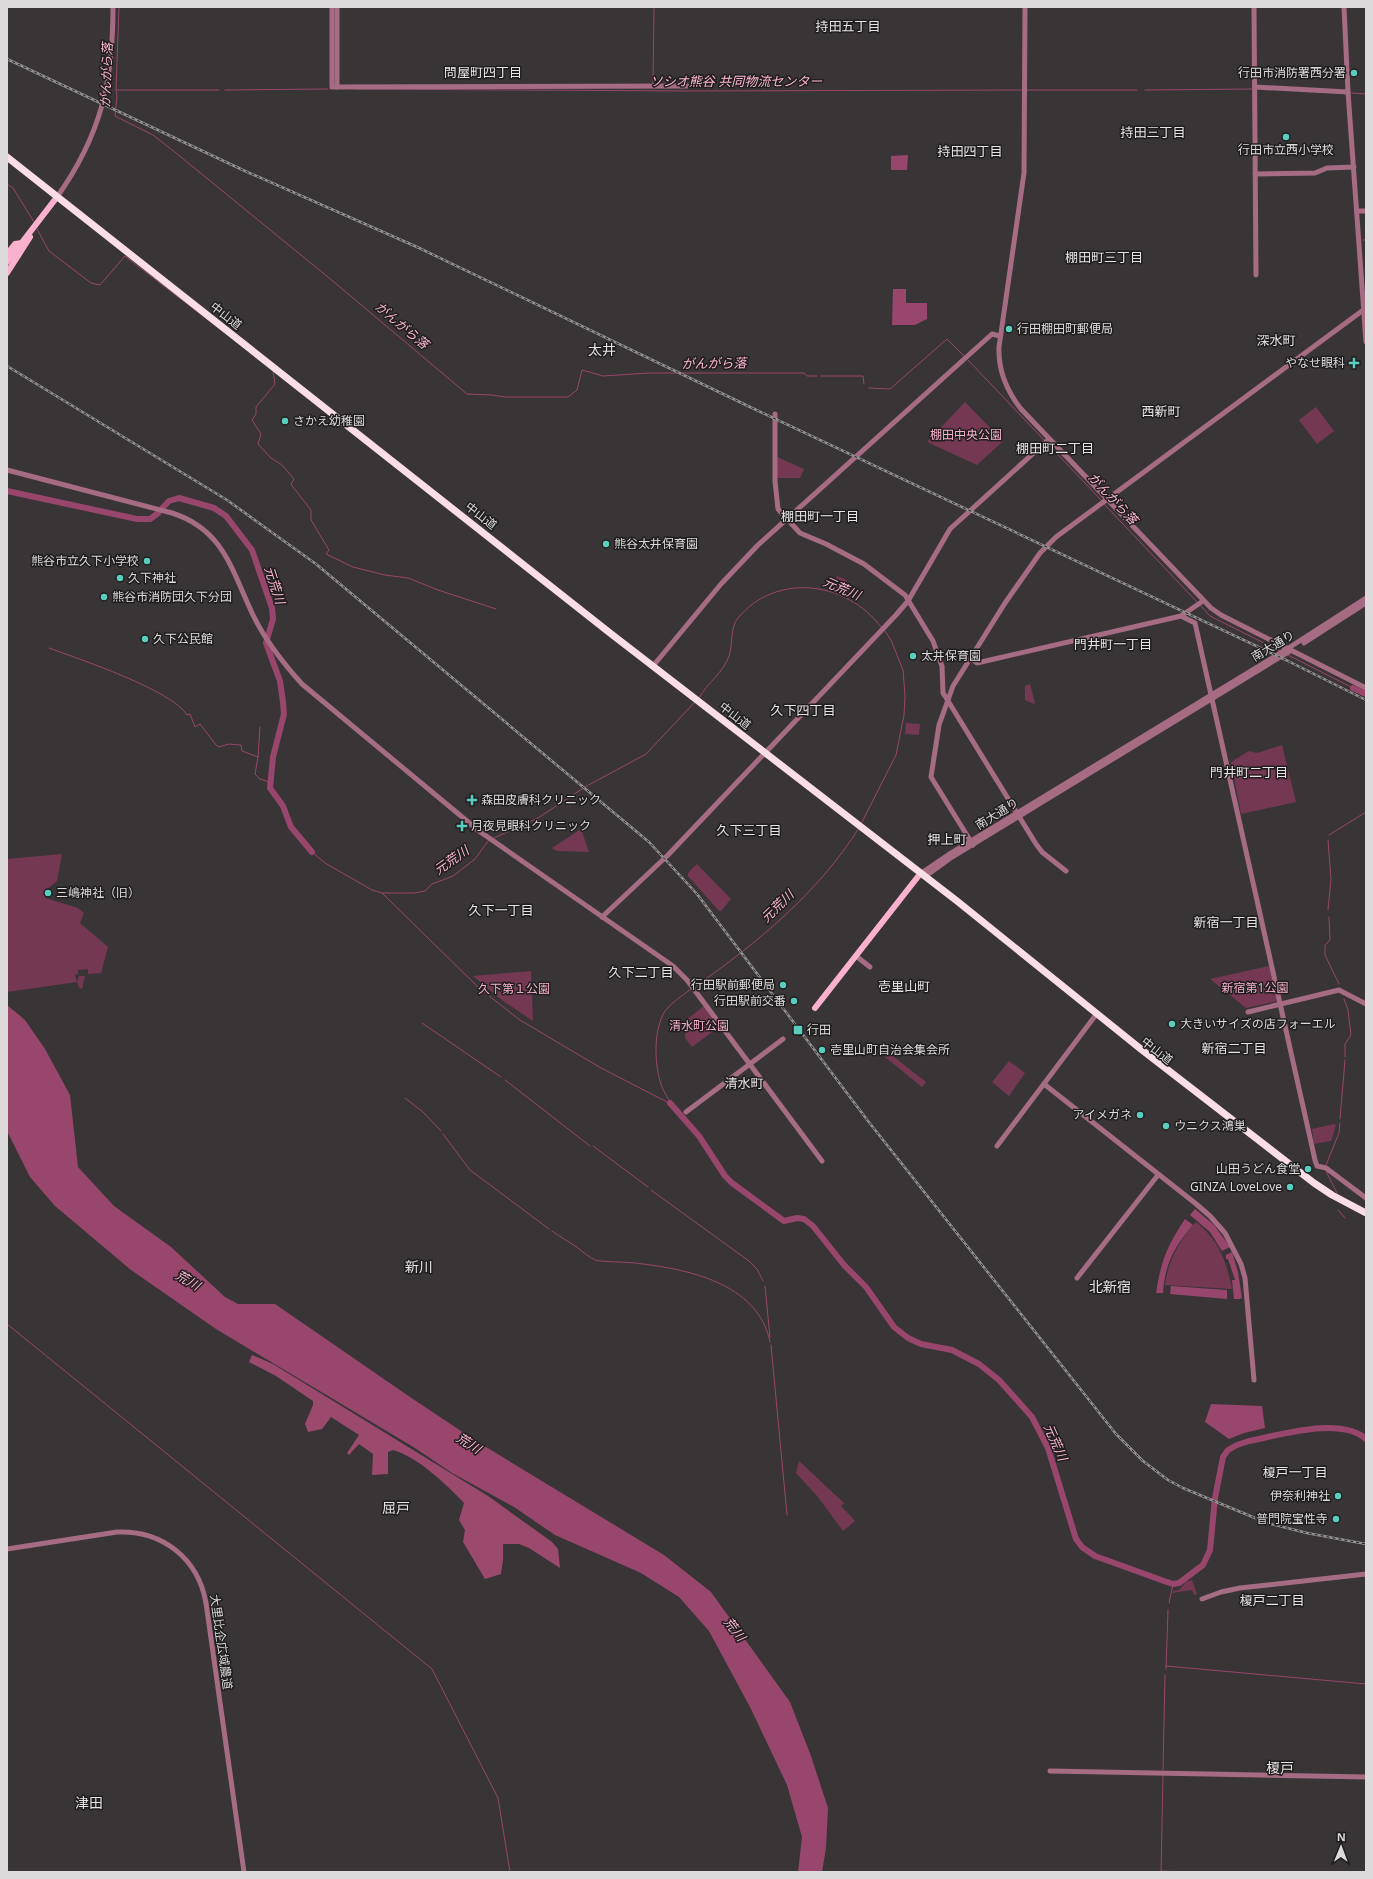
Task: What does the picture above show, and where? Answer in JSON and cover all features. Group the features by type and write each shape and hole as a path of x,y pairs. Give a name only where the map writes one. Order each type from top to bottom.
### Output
{"highway":[{"name":"中山道","path":"7,157 653,666 1314,1183 1332,1195 1366,1213"},
{"name":"中山道","path":"942,891 955,904 1095,1016 1317,1190 1330,1199 1366,1218"}],"main road":[{"path":"7,262 57,197"},
{"path":"7,273 26,244 36,223"},
{"path":"7,254 15,244 22,243"},
{"path":"815,1008 920,874"}],"street":[{"path":"57,197 83,156 104,98 112,54 113,7"},
{"path":"332,7 334,87"},
{"path":"334,87 337,7"},
{"path":"1025,7 1024,173 1000,338 999,360 1006,387 1021,409 1203,601 1221,615 1286,652 1366,688"},
{"path":"1254,7 1256,275"},
{"path":"1344,7 1348,92 1365,309 1366,342"},
{"path":"334,87 688,86"},
{"path":"1255,87 1348,92"},
{"path":"1255,174 1315,173 1327,168 1354,167"},
{"path":"1357,211 1366,211"},
{"path":"972,844 931,777 939,725 948,699 971,659 1005,603 1040,553 1056,537 1365,309"},
{"path":"653,666 724,581 758,545 992,334 1000,338"},
{"path":"775,414 775,481 777,506 800,533 826,544 864,564 902,592 933,641 942,666 943,693 1042,852 1066,871"},
{"path":"602,917 668,856 883,629 908,601 950,529 1049,439"},
{"path":"7,470 163,511 193,521 217,541 228,559 263,632 302,684 479,831 673,966 687,980 822,1161"},
{"name":"南大通り","path":"1286,652 1366,598"},
{"path":"971,659 977,663 1181,616 1203,601"},
{"name":"南大通り","path":"920,874 948,855 972,844 1087,772 1366,603"},
{"path":"1181,616 1195,623 1316,1164 1326,1168 1366,1198"},
{"path":"856,956 870,967"},
{"path":"1248,1012 1339,990 1366,1004"},
{"path":"997,1146 1095,1016"},
{"path":"686,1112 783,1039"},
{"path":"1044,1084 1210,1216 1225,1233 1237,1253 1245,1278 1254,1380"},
{"path":"1077,1278 1158,1175"},
{"name":"大里比企広域農道","path":"7,1549 117,1532 132,1532 153,1537 166,1543 179,1552 192,1567 201,1584 206,1603 244,1872"},
{"path":"1202,1599 1220,1592 1240,1588 1366,1574"},
{"path":"1050,1771 1366,1777"}],"green space":[{"name":"棚田中央公園","path":"965,402 1003,441 977,465 927,442"},
{"path":"1316,407 1334,431 1317,444 1299,420"},
{"path":"777,457 804,469 800,478 777,478"},
{"path":"837,576 847,580 842,592 832,588"},
{"path":"1030,684 1034,704 1025,700 1025,686"},
{"path":"906,723 920,724 919,735 905,734"},
{"path":"1282,745 1296,802 1241,814 1231,762 1249,751 1257,753"},
{"path":"581,829 589,852 557,851 552,848"},
{"path":"62,854 57,881 45,891 45,898 78,908 84,913 80,923 108,947 101,973 88,974 88,969 78,970 78,974 75,975 77,982 7,992 7,859"},
{"path":"697,864 731,899 721,911 719,911 688,876 688,873"},
{"name":"新宿第1公園","path":"1269,966 1278,1001 1246,1008 1210,979"},
{"name":"久下第１公園","path":"531,971 533,1021 502,1000 473,976"},
{"path":"79,976 85,976 82,989 79,988 77,982"},
{"name":"清水町公園","path":"704,1006 720,1026 692,1047 685,1038 686,1020"},
{"path":"889,1053 926,1082 922,1087 885,1057"},
{"path":"1009,1061 1025,1073 1009,1096 992,1082"},
{"path":"1334,1124 1336,1125 1331,1141 1314,1144 1312,1129"},
{"path":"1196,1222 1204,1229 1216,1244 1224,1260 1232,1289 1165,1285 1172,1259 1180,1243"},
{"path":"799,1461 844,1503 841,1506 855,1521 843,1531 818,1497 796,1473"},
{"path":"1192,1580 1197,1594 1194,1595 1192,1590 1172,1593 1173,1591 1179,1590 1186,1582"}],"shaded area":[{"path":"252,1355 273,1364 488,1496 552,1542 558,1549 560,1568 529,1548 519,1544 503,1544 501,1574 485,1579 463,1542 465,1530 459,1520 464,1503 449,1488 422,1465 393,1450 388,1452 388,1474 372,1475 373,1454 359,1444 349,1455 347,1453 359,1435 331,1417 322,1429 308,1432 305,1424 313,1405 313,1401 276,1376 249,1362"}],"water":[{"path":"908,155 907,170 891,170 891,156"},
{"path":"893,289 906,289 906,303 927,303 927,319 915,325 892,325"},
{"name":"荒川","path":"7,1005 25,1020 45,1049 70,1095 78,1167 114,1206 171,1247 225,1297 238,1304 275,1304 476,1441 664,1555 711,1592 790,1702 811,1756 828,1808 826,1848 822,1872 798,1872 802,1837 787,1785 751,1709 709,1631 679,1597 641,1573 555,1535 514,1507 452,1473 415,1448 216,1329 131,1270 55,1206 30,1177 7,1131"},
{"path":"1195,1209 1214,1225 1230,1247 1222,1251 1210,1232 1190,1215"},
{"path":"1185,1219 1193,1225 1176,1249 1168,1265 1163,1293 1156,1293 1160,1272 1169,1246"},
{"path":"1232,1252 1238,1272 1242,1298 1240,1299 1234,1299 1232,1280 1235,1280 1228,1259 1226,1259 1226,1255"},
{"path":"1171,1286 1227,1290 1227,1299 1170,1294"},
{"path":"1211,1404 1262,1406 1265,1428 1244,1433 1229,1439 1205,1422"}],"waterway":[{"name":"がんがら落","path":"119,7 117,96 115,116 153,135 176,153 334,282 467,394 505,397 568,397 577,390 582,370 603,376 649,373 804,373 807,376 817,376"},
{"path":"653,84 654,7"},
{"path":"225,90 328,89"},
{"name":"ソシオ熊谷 共同物流センター","path":"355,89 689,91 1022,90"},
{"path":"1145,90 1252,89"},
{"path":"117,90 219,90"},
{"name":"ソシオ熊谷 共同物流センター","path":"1027,90 1137,90"},
{"path":"1352,93 1366,94"},
{"path":"7,184 13,188 34,222"},
{"path":"37,229 49,251 91,283 100,285 125,256 225,333"},
{"name":"がんがら落","path":"869,388 890,389 947,339 964,356"},
{"name":"がんがら落","path":"968,360 1044,440"},
{"path":"273,371 275,384 256,407 256,414 252,420 261,434 258,444 271,458 282,465 294,479 291,484 311,510 311,520 329,550 326,554 353,567 385,575 408,578 438,590 496,609"},
{"name":"がんがら落","path":"821,376 863,376 864,384"},
{"name":"がんがら落","path":"1048,444 1102,501"},
{"name":"元荒川","path":"7,491 137,519 150,519 169,501 179,498 214,508 226,516 252,550 272,608 273,619 266,643 280,681 284,714 273,757 270,788 283,806 291,827 312,852"},
{"name":"がんがら落","path":"1104,504 1198,603"},
{"name":"元荒川","path":"699,698 706,687 727,662 735,622 754,603 772,594 791,589 811,588 831,592 850,600 867,612 881,627"},
{"name":"がんがら落","path":"1200,605 1210,616 1280,651"},
{"name":"元荒川","path":"861,824 896,755 904,715 905,696 903,670 891,640 885,631"},
{"path":"49,648 124,676 178,705 187,715 190,714 195,727 200,724 219,747 229,744 241,745 242,751 258,757 255,774 260,779 269,782"},
{"name":"がんがら落","path":"1288,655 1353,688"},
{"name":"がんがら落","path":"1353,688 1366,694"},
{"name":"元荒川","path":"494,838 538,818 585,787 646,754 694,703"},
{"path":"258,757 260,727"},
{"path":"1329,835 1366,812"},
{"name":"元荒川","path":"696,986 719,970 785,915 825,874 843,852 859,828"},
{"name":"元荒川","path":"312,852 325,863 372,890 382,893 414,893 425,891 432,884 453,876 475,859 489,840"},
{"path":"1328,840 1331,879 1328,910"},
{"name":"元荒川","path":"382,893 479,988 520,1020 601,1068 669,1103"},
{"path":"1329,917 1330,940 1325,945 1325,955 1339,984"},
{"name":"元荒川","path":"670,1103 662,1087 657,1069 656,1048 658,1028 665,1011 691,989"},
{"path":"1344,999 1348,1010 1351,1035 1345,1044 1345,1057"},
{"path":"422,1023 501,1077"},
{"path":"1340,1119 1345,1060"},
{"path":"505,1080 590,1146"},
{"path":"405,1098 423,1112 441,1131"},
{"name":"元荒川","path":"670,1103 699,1136 725,1176 732,1183 784,1221 797,1218 804,1219 813,1226 844,1265 866,1287 894,1327 908,1338 921,1344 952,1350 979,1364 999,1380 1032,1417 1048,1448 1076,1539 1082,1547 1095,1556 1173,1584 1179,1583 1203,1565 1210,1550 1215,1498 1223,1457 1228,1450 1249,1441 1310,1429 1342,1429 1355,1432 1366,1439"},
{"path":"1326,1165 1339,1133 1340,1123"},
{"path":"443,1134 470,1170 549,1229"},
{"path":"593,1146 648,1187"},
{"path":"1326,1171 1337,1193"},
{"path":"651,1190 749,1261 757,1269 763,1281"},
{"path":"1338,1210 1345,1218"},
{"path":"552,1231 595,1260 635,1263 676,1269 717,1282 735,1292 751,1305 763,1322 770,1342"},
{"path":"765,1286 770,1337"},
{"path":"7,1324 432,1669 498,1798 510,1872"},
{"path":"771,1345 787,1515"},
{"path":"1169,1603 1173,1584"},
{"path":"1166,1669 1168,1610"},
{"path":"1166,1666 1366,1684"},
{"path":"1163,1770 1165,1675"},
{"path":"1161,1872 1163,1775"},
{"path":"1162,1871 1180,1872"}],"railway":[{"path":"7,59 245,171 417,247 748,406 1286,660 1366,700"},
{"path":"7,366 227,500 316,564 649,842 697,894 868,1121 1116,1434 1143,1461 1168,1480 1183,1488 1267,1523 1307,1533 1366,1544"}],"place":[{"name":"行田市消防署西分署","path":"1354,73"},
{"name":"行田市立西小学校","path":"1286,137"},
{"name":"行田棚田町郵便局","path":"1009,329"},
{"name":"やなせ眼科","path":"1354,363"},
{"name":"さかえ幼稚園","path":"285,421"},
{"name":"熊谷太井保育園","path":"606,544"},
{"name":"熊谷市立久下小学校","path":"147,561"},
{"name":"久下神社","path":"120,578"},
{"name":"熊谷市消防団久下分団","path":"104,597"},
{"name":"久下公民館","path":"145,639"},
{"name":"太井保育園","path":"913,656"},
{"name":"森田皮膚科クリニック","path":"472,800"},
{"name":"月夜見眼科クリニック","path":"462,826"},
{"name":"三嶋神社（旧）","path":"48,893"},
{"name":"行田駅前郵便局","path":"783,985"},
{"name":"行田駅前交番","path":"794,1001"},
{"name":"大きいサイズの店フォーエル","path":"1172,1024"},
{"name":"行田","path":"798,1030"},
{"name":"壱里山町自治会集会所","path":"822,1050"},
{"name":"アイメガネ","path":"1140,1115"},
{"name":"ウニクス鴻巣","path":"1166,1126"},
{"name":"山田うどん食堂","path":"1308,1169"},
{"name":"GINZA LoveLove","path":"1290,1187"},
{"name":"伊奈利神社","path":"1338,1496"},
{"name":"普門院宝性寺","path":"1336,1519"}],"district":[{"name":"持田五丁目","path":"848,26"},
{"name":"問屋町四丁目","path":"483,72"},
{"name":"持田三丁目","path":"1153,132"},
{"name":"持田四丁目","path":"970,151"},
{"name":"棚田町三丁目","path":"1104,257"},
{"name":"深水町","path":"1276,340"},
{"name":"太井","path":"602,350"},
{"name":"西新町","path":"1161,411"},
{"name":"棚田町二丁目","path":"1055,448"},
{"name":"棚田町一丁目","path":"820,516"},
{"name":"門井町一丁目","path":"1113,644"},
{"name":"久下四丁目","path":"803,710"},
{"name":"門井町二丁目","path":"1249,772"},
{"name":"久下三丁目","path":"749,830"},
{"name":"押上町","path":"947,839"},
{"name":"久下一丁目","path":"501,910"},
{"name":"新宿一丁目","path":"1226,922"},
{"name":"久下二丁目","path":"641,972"},
{"name":"壱里山町","path":"904,986"},
{"name":"新宿二丁目","path":"1234,1048"},
{"name":"清水町","path":"744,1083"},
{"name":"新川","path":"419,1267"},
{"name":"北新宿","path":"1110,1287"},
{"name":"榎戸一丁目","path":"1295,1472"},
{"name":"屈戸","path":"396,1508"},
{"name":"榎戸二丁目","path":"1272,1600"},
{"name":"榎戸","path":"1280,1768"},
{"name":"津田","path":"89,1803"}]}
